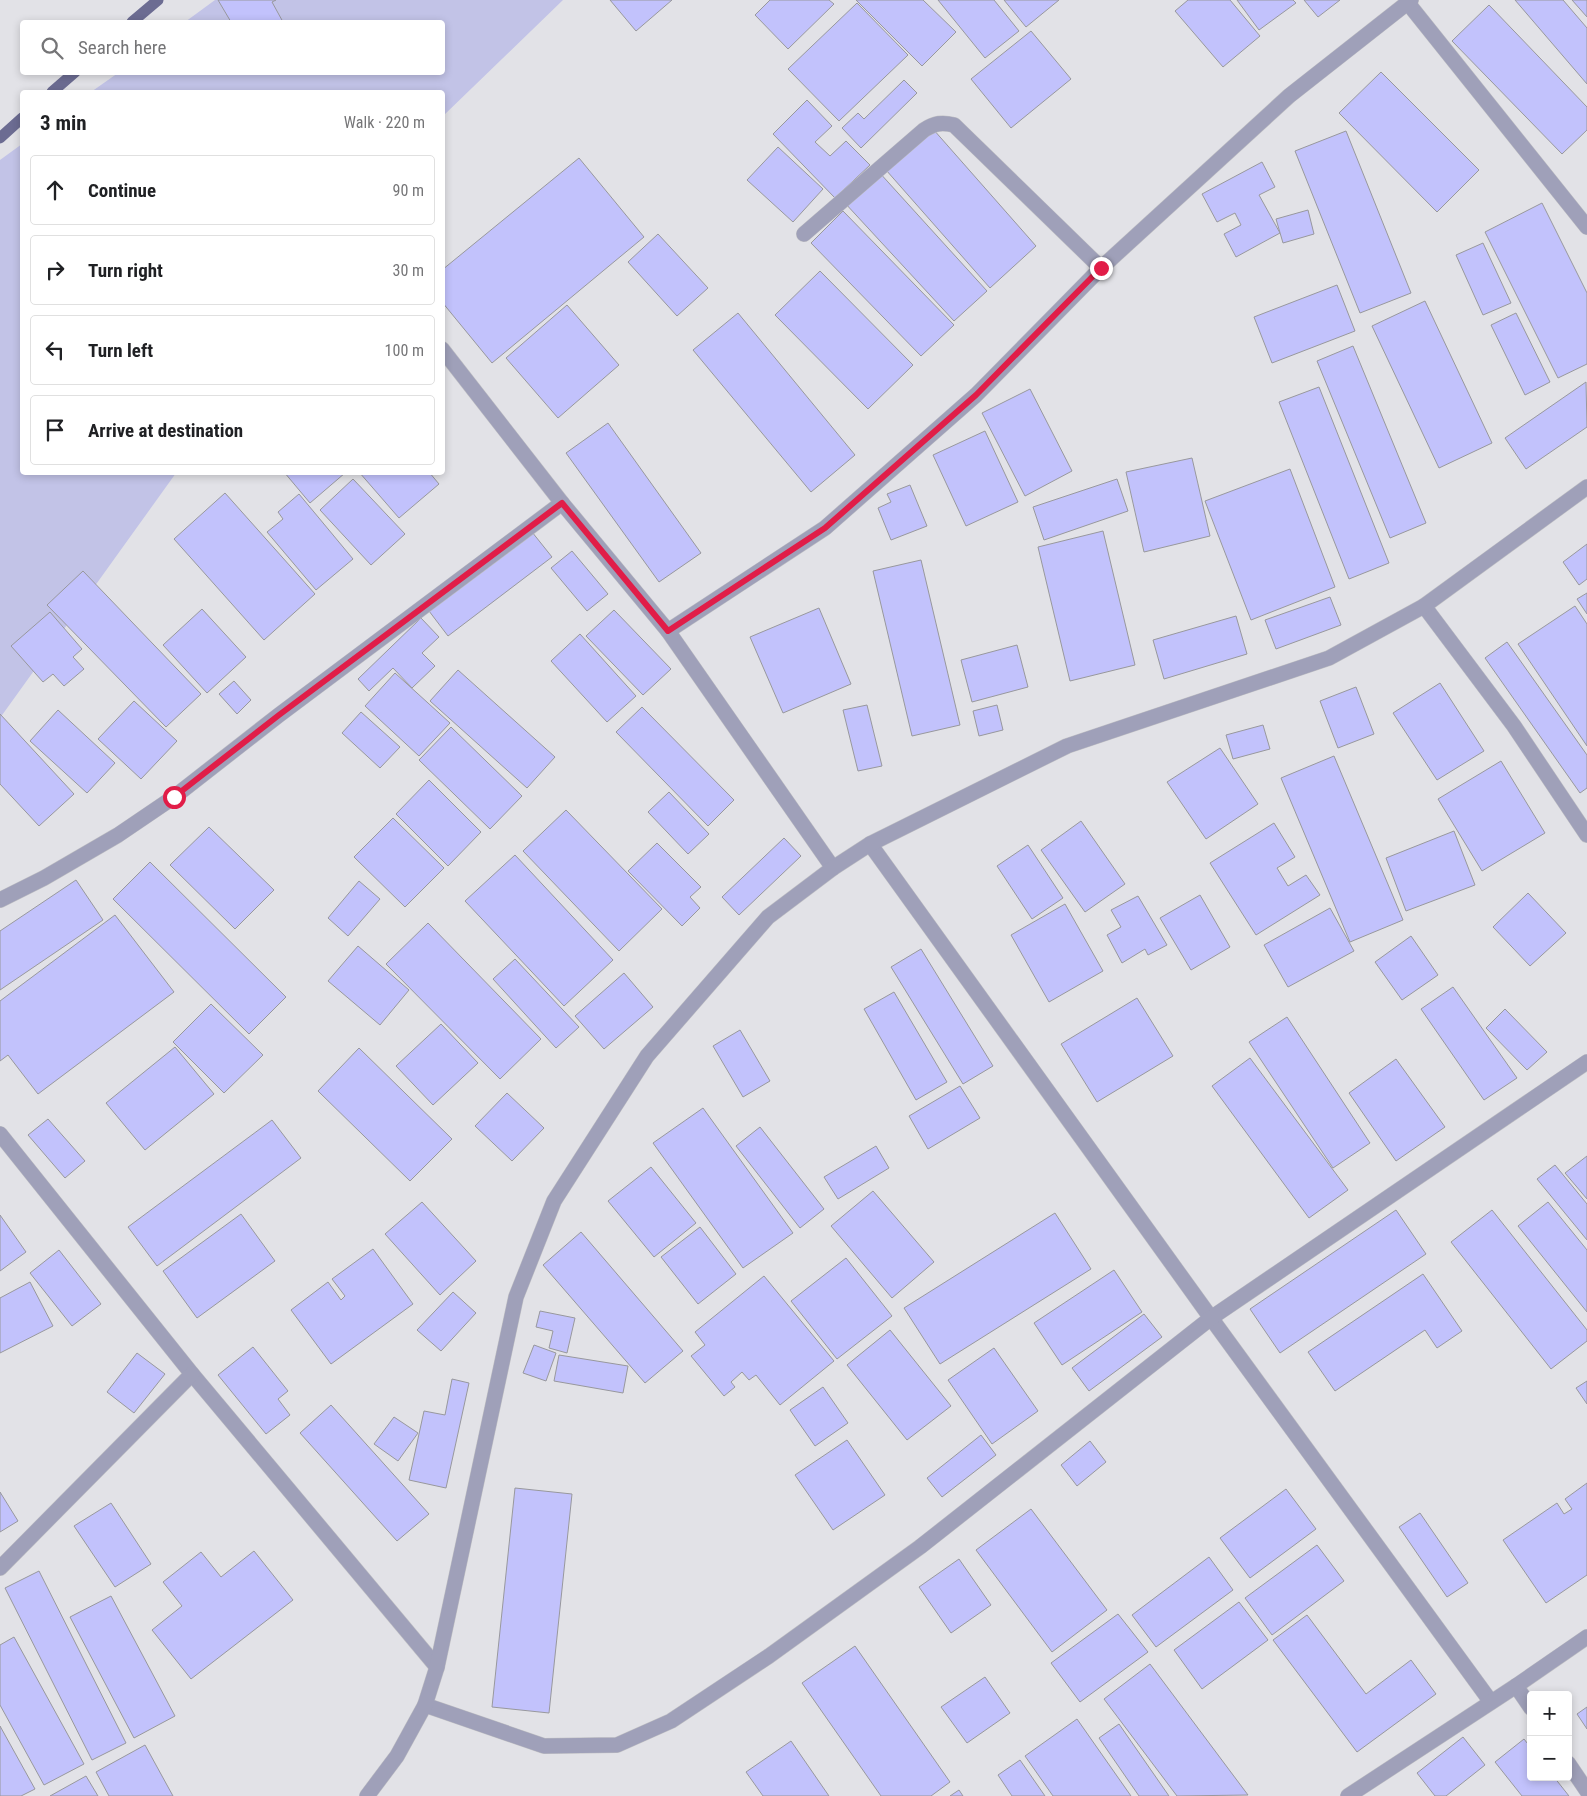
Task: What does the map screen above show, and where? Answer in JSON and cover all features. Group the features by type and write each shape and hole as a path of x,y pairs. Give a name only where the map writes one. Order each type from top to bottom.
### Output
{"street":[{"path":"668,631 825,528 976,395 1101,268 1289,96 1409,1 1587,227"},
{"path":"804,234 924,130 942,122 954,125 1101,268"},
{"path":"445,352 562,503 668,631 833,868"},
{"path":"367,1796 397,1756 425,1705 437,1667 516,1297 554,1201 647,1056 768,917 833,868 870,844 1067,746 1329,658 1424,606 1587,487"},
{"path":"0,900 44,878 118,835 174,797 279,715 562,503"},
{"path":"1424,606 1514,726 1587,835"},
{"path":"870,844 1211,1318 1491,1702"},
{"path":"425,1705 544,1746 617,1745 671,1721 769,1656 920,1547 1211,1318 1587,1062"},
{"path":"0,1134 192,1374 437,1667"},
{"path":"0,1568 192,1374"},
{"path":"1348,1796 1587,1637"},
{"path":"1516,1686 1527,1702"},
{"path":"1572,1769 1587,1790"}],"shaded area":[{"path":"215,0 563,0 445,114 445,90 94,90 115,75 445,75 445,20 188,20"},
{"path":"20,145 20,475 175,475 0,718 0,160"}],"building":[{"path":"218,0 276,0 272,2 282,20 230,20"},
{"path":"610,0 672,0 636,31"},
{"path":"770,0 829,0 834,4 788,49 755,15"},
{"path":"856,0 923,0 956,32 922,66"},
{"path":"938,0 994,0 1019,31 985,58"},
{"path":"1004,0 1059,0 1026,27"},
{"path":"1188,0 1230,0 1260,36 1223,67 1175,11"},
{"path":"1237,0 1293,0 1296,3 1259,30"},
{"path":"1304,0 1340,0 1318,17"},
{"path":"1515,0 1563,0 1587,28 1587,84"},
{"path":"1572,0 1587,0 1587,17"},
{"path":"857,3 908,55 839,121 788,69"},
{"path":"1489,5 1587,107 1587,130 1562,154 1452,41"},
{"path":"1031,31 1071,79 1011,128 971,79"},
{"path":"1381,72 1479,170 1437,212 1339,113"},
{"path":"904,80 917,93 861,148 842,128 858,113 864,119"},
{"path":"807,100 832,126 815,142 830,156 846,141 870,165 835,198 773,134"},
{"path":"933,129 1036,246 990,288 886,170"},
{"path":"1346,131 1411,293 1360,313 1295,151"},
{"path":"778,147 823,189 793,222 747,180"},
{"path":"579,158 644,237 492,363 445,306 445,268"},
{"path":"1262,162 1275,187 1259,195 1280,233 1236,257 1224,234 1241,225 1235,213 1217,222 1202,194"},
{"path":"878,171 987,291 954,321 844,202"},
{"path":"1542,203 1587,293 1587,364 1558,378 1485,232"},
{"path":"1308,210 1314,234 1283,243 1276,219"},
{"path":"843,211 954,325 921,356 811,243"},
{"path":"658,234 708,288 677,316 628,262"},
{"path":"1483,243 1511,303 1483,315 1456,255"},
{"path":"820,271 913,365 868,409 775,315"},
{"path":"1337,285 1355,331 1272,363 1254,317"},
{"path":"1425,301 1492,443 1439,468 1372,326"},
{"path":"567,305 619,365 558,418 506,358"},
{"path":"738,313 855,455 811,492 693,350"},
{"path":"1516,313 1550,382 1525,395 1491,325"},
{"path":"1353,346 1426,523 1390,538 1317,361"},
{"path":"1586,382 1587,427 1526,469 1505,438"},
{"path":"1319,387 1389,563 1349,579 1279,402"},
{"path":"1030,389 1072,471 1025,496 982,413"},
{"path":"608,423 701,553 659,582 566,453"},
{"path":"985,431 1018,502 966,526 933,455"},
{"path":"1192,458 1210,536 1144,552 1126,472"},
{"path":"1290,469 1335,587 1251,620 1205,501"},
{"path":"287,475 343,475 310,503"},
{"path":"362,475 432,475 439,484 399,518"},
{"path":"353,479 405,534 371,565 320,510"},
{"path":"1117,479 1128,511 1044,540 1033,507"},
{"path":"910,485 927,526 891,540 878,508 891,502 887,494"},
{"path":"225,493 315,594 264,640 174,539"},
{"path":"299,494 353,559 316,590 267,532 283,519 278,512"},
{"path":"1103,531 1135,665 1070,681 1038,547"},
{"path":"532,532 552,557 448,636 429,611"},
{"path":"1587,544 1587,579 1579,585 1563,562"},
{"path":"572,551 608,594 587,611 551,568"},
{"path":"921,560 960,725 912,736 873,571"},
{"path":"83,571 201,694 166,727 47,605"},
{"path":"1587,593 1587,614 1577,599"},
{"path":"1330,597 1341,625 1276,649 1265,620"},
{"path":"1575,606 1587,624 1587,746 1518,644"},
{"path":"819,608 851,684 783,713 750,637"},
{"path":"202,609 246,657 207,693 163,645"},
{"path":"614,610 671,669 643,695 586,636"},
{"path":"50,612 82,649 73,657 84,669 64,686 53,674 43,682 11,646"},
{"path":"1236,616 1247,654 1164,679 1153,640"},
{"path":"421,618 439,637 422,653 435,666 412,688 393,668 369,691 358,679"},
{"path":"580,634 636,696 607,722 551,661"},
{"path":"1507,642 1587,755 1587,788 1580,793 1485,658"},
{"path":"1017,645 1028,687 972,702 961,660"},
{"path":"458,670 555,757 527,788 430,701"},
{"path":"395,673 450,723 419,756 365,706"},
{"path":"234,681 251,700 237,714 219,694"},
{"path":"1440,683 1484,751 1437,780 1393,713"},
{"path":"1356,687 1374,734 1338,748 1320,701"},
{"path":"134,701 177,741 141,779 98,739"},
{"path":"867,705 882,766 858,771 843,710"},
{"path":"997,705 1003,730 979,736 973,711"},
{"path":"642,707 734,800 708,826 616,732"},
{"path":"58,710 115,763 87,793 30,741"},
{"path":"361,712 400,747 380,768 342,733"},
{"path":"0,714 74,794 39,826 0,784"},
{"path":"1263,725 1270,749 1233,759 1226,735"},
{"path":"451,727 522,796 490,829 419,760"},
{"path":"1220,748 1258,804 1206,839 1167,782"},
{"path":"1334,756 1403,920 1350,942 1281,778"},
{"path":"1501,761 1545,833 1482,871 1438,799"},
{"path":"429,780 481,832 448,866 396,814"},
{"path":"669,792 709,834 688,854 648,812"},
{"path":"566,810 662,909 619,951 523,851"},
{"path":"393,818 444,868 405,907 354,857"},
{"path":"1081,821 1125,884 1085,912 1041,850"},
{"path":"1274,823 1295,857 1277,868 1288,886 1306,875 1320,895 1256,935 1210,863"},
{"path":"209,827 274,890 235,929 170,865"},
{"path":"1454,831 1475,885 1406,911 1386,858"},
{"path":"784,838 801,856 739,915 722,897"},
{"path":"657,843 701,887 690,897 700,908 682,926 628,871"},
{"path":"1028,845 1063,898 1032,919 997,866"},
{"path":"515,855 613,960 564,1006 465,901"},
{"path":"150,862 286,997 249,1034 113,899"},
{"path":"76,880 103,920 0,990 0,931"},
{"path":"359,881 380,899 348,936 328,918"},
{"path":"1528,893 1566,933 1530,966 1493,927"},
{"path":"1200,895 1230,947 1191,970 1160,918"},
{"path":"1138,896 1167,945 1148,955 1145,949 1122,963 1107,935 1121,927 1111,910"},
{"path":"1065,904 1103,971 1049,1002 1011,935"},
{"path":"1330,908 1354,951 1288,987 1264,945"},
{"path":"115,915 174,992 38,1094 8,1055 0,1061 0,1001"},
{"path":"428,923 541,1039 500,1079 386,964"},
{"path":"1411,936 1438,975 1402,1000 1375,962"},
{"path":"358,946 409,990 380,1025 328,981"},
{"path":"921,949 993,1066 963,1084 891,967"},
{"path":"515,959 579,1027 556,1048 493,979"},
{"path":"624,973 653,1007 604,1049 575,1016"},
{"path":"1453,987 1517,1078 1484,1100 1421,1009"},
{"path":"894,992 947,1082 916,1100 864,1009"},
{"path":"1137,998 1173,1056 1097,1102 1061,1044"},
{"path":"211,1004 263,1055 224,1093 173,1042"},
{"path":"1505,1009 1547,1052 1527,1070 1486,1028"},
{"path":"1287,1017 1370,1143 1333,1168 1249,1042"},
{"path":"441,1024 478,1063 433,1105 396,1066"},
{"path":"740,1030 770,1081 743,1097 713,1046"},
{"path":"175,1047 214,1094 145,1150 106,1103"},
{"path":"359,1048 452,1139 410,1181 318,1091"},
{"path":"1250,1058 1348,1190 1309,1218 1212,1086"},
{"path":"1396,1059 1445,1127 1396,1161 1349,1093"},
{"path":"960,1086 980,1118 928,1149 909,1116"},
{"path":"507,1093 544,1128 512,1161 475,1126"},
{"path":"703,1108 793,1233 743,1268 653,1143"},
{"path":"48,1119 85,1161 65,1178 28,1135"},
{"path":"272,1120 301,1158 157,1266 128,1227"},
{"path":"760,1127 824,1209 800,1228 736,1146"},
{"path":"876,1146 889,1168 838,1199 824,1177"},
{"path":"1587,1156 1587,1199 1565,1173"},
{"path":"1555,1165 1587,1204 1587,1240 1537,1179"},
{"path":"651,1167 696,1223 654,1257 608,1201"},
{"path":"873,1191 934,1262 892,1298 831,1226"},
{"path":"422,1202 476,1261 440,1295 385,1234"},
{"path":"1548,1202 1587,1250 1587,1312 1518,1226"},
{"path":"1396,1210 1426,1254 1280,1353 1250,1309"},
{"path":"1492,1210 1587,1330 1587,1341 1551,1369 1451,1242"},
{"path":"1055,1213 1091,1269 940,1364 904,1308"},
{"path":"241,1214 275,1261 197,1318 163,1271"},
{"path":"0,1215 26,1252 0,1271"},
{"path":"700,1227 736,1274 698,1304 661,1257"},
{"path":"581,1232 683,1351 645,1383 543,1265"},
{"path":"373,1249 413,1304 331,1364 291,1310 328,1282 341,1300 345,1296 332,1279"},
{"path":"59,1250 101,1304 72,1326 30,1273"},
{"path":"846,1258 892,1316 837,1359 791,1301"},
{"path":"1114,1270 1142,1312 1062,1365 1034,1323"},
{"path":"1423,1274 1462,1331 1437,1348 1425,1330 1335,1391 1308,1352"},
{"path":"764,1276 834,1361 780,1405 756,1375 749,1380 742,1372 731,1382 735,1387 724,1396 691,1356 705,1345 695,1332"},
{"path":"30,1282 53,1326 0,1353 0,1298"},
{"path":"453,1292 476,1313 441,1351 417,1330"},
{"path":"540,1311 575,1318 567,1353 549,1348 553,1331 536,1327"},
{"path":"1144,1314 1162,1337 1089,1391 1072,1368"},
{"path":"890,1330 951,1406 907,1440 847,1365"},
{"path":"534,1345 556,1353 546,1381 523,1373"},
{"path":"253,1347 288,1391 278,1399 290,1415 266,1434 218,1375"},
{"path":"994,1348 1038,1411 992,1444 948,1380"},
{"path":"137,1353 165,1374 134,1413 107,1392"},
{"path":"559,1355 628,1366 623,1393 554,1381"},
{"path":"452,1379 469,1383 446,1488 409,1480 424,1411 445,1415"},
{"path":"1587,1381 1587,1404 1576,1388"},
{"path":"823,1387 848,1423 815,1446 790,1410"},
{"path":"331,1405 429,1514 397,1541 300,1433"},
{"path":"394,1417 418,1433 398,1461 374,1444"},
{"path":"981,1435 996,1455 942,1497 927,1478"},
{"path":"847,1440 885,1495 833,1530 795,1475"},
{"path":"1090,1441 1106,1462 1077,1486 1061,1465"},
{"path":"1587,1483 1587,1575 1546,1603 1503,1540 1557,1503 1564,1514 1572,1509 1565,1499"},
{"path":"515,1488 572,1494 549,1713 492,1707"},
{"path":"1286,1489 1316,1529 1250,1578 1220,1538"},
{"path":"0,1492 18,1521 0,1532"},
{"path":"111,1503 151,1564 115,1587 74,1526"},
{"path":"1031,1509 1107,1610 1052,1652 976,1550"},
{"path":"1420,1513 1468,1583 1447,1597 1399,1527"},
{"path":"1317,1545 1344,1581 1272,1635 1245,1598"},
{"path":"254,1551 293,1600 191,1679 152,1630 182,1606 163,1582 201,1552 221,1577"},
{"path":"1209,1557 1233,1590 1156,1647 1132,1615"},
{"path":"959,1559 991,1605 951,1633 919,1587"},
{"path":"39,1571 126,1743 92,1760 5,1588"},
{"path":"111,1596 175,1716 134,1738 70,1617"},
{"path":"1239,1602 1268,1640 1202,1689 1174,1650"},
{"path":"1118,1614 1148,1652 1080,1702 1051,1663"},
{"path":"1307,1615 1366,1694 1411,1660 1436,1694 1357,1752 1273,1640"},
{"path":"14,1637 84,1764 44,1785 0,1705 0,1645"},
{"path":"855,1646 950,1782 931,1796 881,1796 802,1683"},
{"path":"1150,1664 1248,1795 1177,1796 1104,1699"},
{"path":"985,1677 1010,1713 967,1743 941,1707"},
{"path":"1587,1707 1587,1729 1577,1714"},
{"path":"1077,1719 1131,1796 1053,1796 1025,1756"},
{"path":"1119,1724 1169,1796 1139,1796 1099,1738"},
{"path":"0,1726 35,1789 21,1796 0,1796"},
{"path":"1463,1737 1485,1765 1446,1796 1435,1796 1417,1773"},
{"path":"1524,1739 1527,1743 1527,1781 1557,1781 1569,1796 1522,1796 1495,1762"},
{"path":"791,1741 829,1796 763,1796 746,1772"},
{"path":"145,1745 173,1796 109,1796 96,1772"},
{"path":"1020,1760 1045,1796 1012,1796 998,1775"},
{"path":"86,1776 98,1796 50,1796"},
{"path":"959,1790 963,1796 950,1796"}],"waterway":[{"path":"134,20 158,0"},
{"path":"54,90 72,75"},
{"path":"0,138 20,120"}],"route":[{"path":"174,797 279,715 562,503 668,631 825,528 976,395 1101,268"}]}
